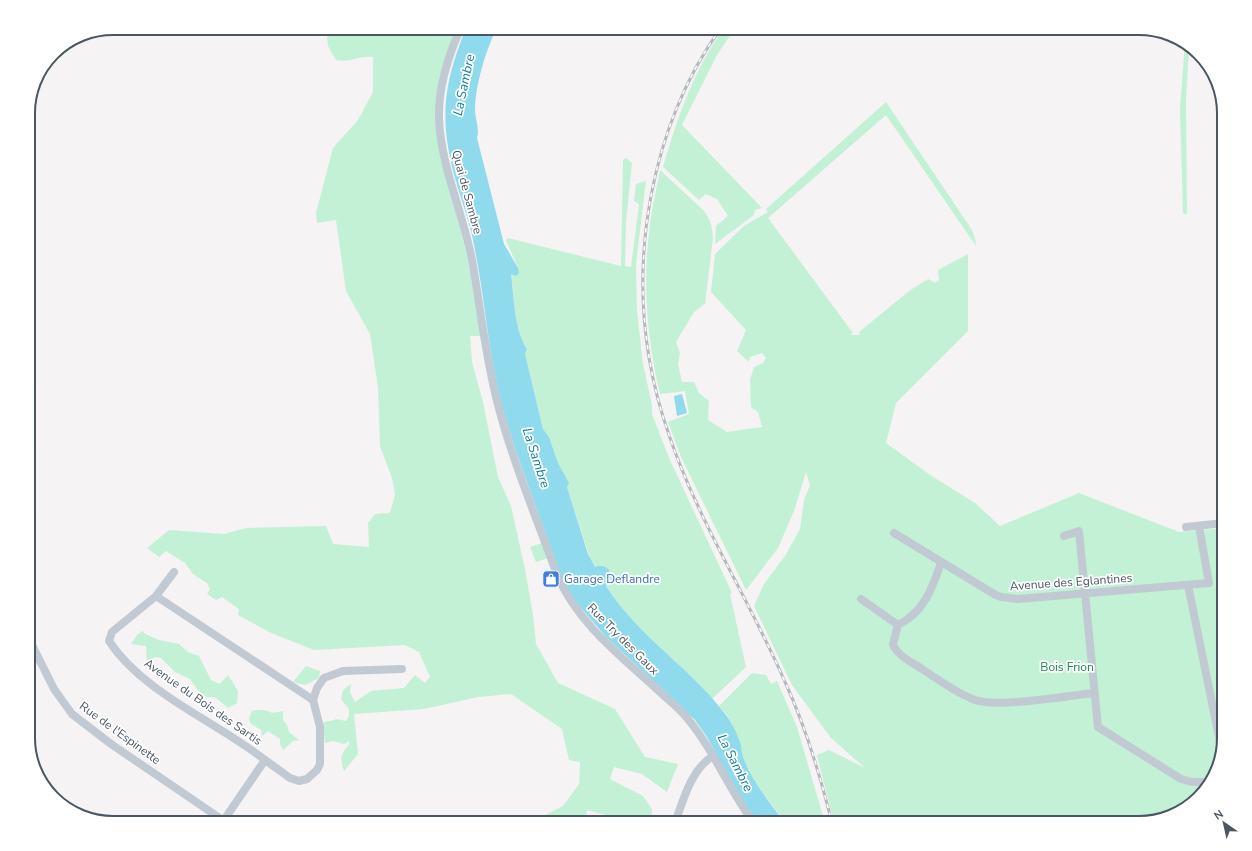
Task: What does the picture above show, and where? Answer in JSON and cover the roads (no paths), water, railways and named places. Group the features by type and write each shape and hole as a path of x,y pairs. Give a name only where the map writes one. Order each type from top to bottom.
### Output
{"street":[{"name":"Quai de Sambre","path":"458,35 452,50 443,86 440,104 440,124 444,152 472,260 489,364"},
{"name":"Rue Try des Gaux","path":"489,364 505,426 557,575 567,595 583,618 602,638 686,716 698,731 749,816"},
{"path":"1186,528 1217,524"},
{"name":"Avenue des Eglantines","path":"894,533 994,594 1009,599 1209,583 1199,526"},
{"path":"1064,536 1079,531 1096,724 1101,730 1181,779 1192,782 1203,782"},
{"path":"941,563 933,586 922,605 914,615 898,625 893,644 899,654 951,688 974,699 990,703 1094,693"},
{"name":"Avenue du Bois des Sartis","path":"174,572 156,596 112,632 109,641 124,660 149,682 290,778 299,782 307,779 317,770 321,757 320,727 313,700"},
{"path":"1188,585 1217,727"},
{"path":"156,596 313,700 317,688 324,678 335,673 359,670 402,669"},
{"path":"861,600 898,625"},
{"name":"Rue de l'Espinette","path":"35,651 54,689 72,714 111,744 217,816"},
{"path":"678,816 700,766 713,756"},
{"name":"Avenue du Bois des Sartis","path":"230,816 265,760"}],"water":[{"name":"La Sambre","path":"463,35 494,35 485,57 475,100 478,131 477,138 504,244 518,268 519,273 516,276 511,274 515,313 519,332 527,349 525,354 543,429 549,437 558,463 569,483 567,487 588,554 595,567 604,566 610,572 613,578 607,582 606,586 619,605 649,637 697,682 726,715 741,744 743,757 751,774 761,791 780,816 754,816 740,798 707,737 695,720 607,638 573,599 560,574 522,469 502,406 493,366 478,265 472,236 450,157 445,119 446,102 452,67"},
{"path":"682,394 687,413 677,416 674,396"}],"railway":[{"path":"716,35 696,67 668,130 651,196 646,226 643,286 647,347 660,406 681,467 694,498 756,620 793,699 812,751 830,816"}],"place":[{"name":"Garage Deflandre","path":"551,579"}],"park label":[{"name":"Bois Frion","path":"1067,667"}]}
